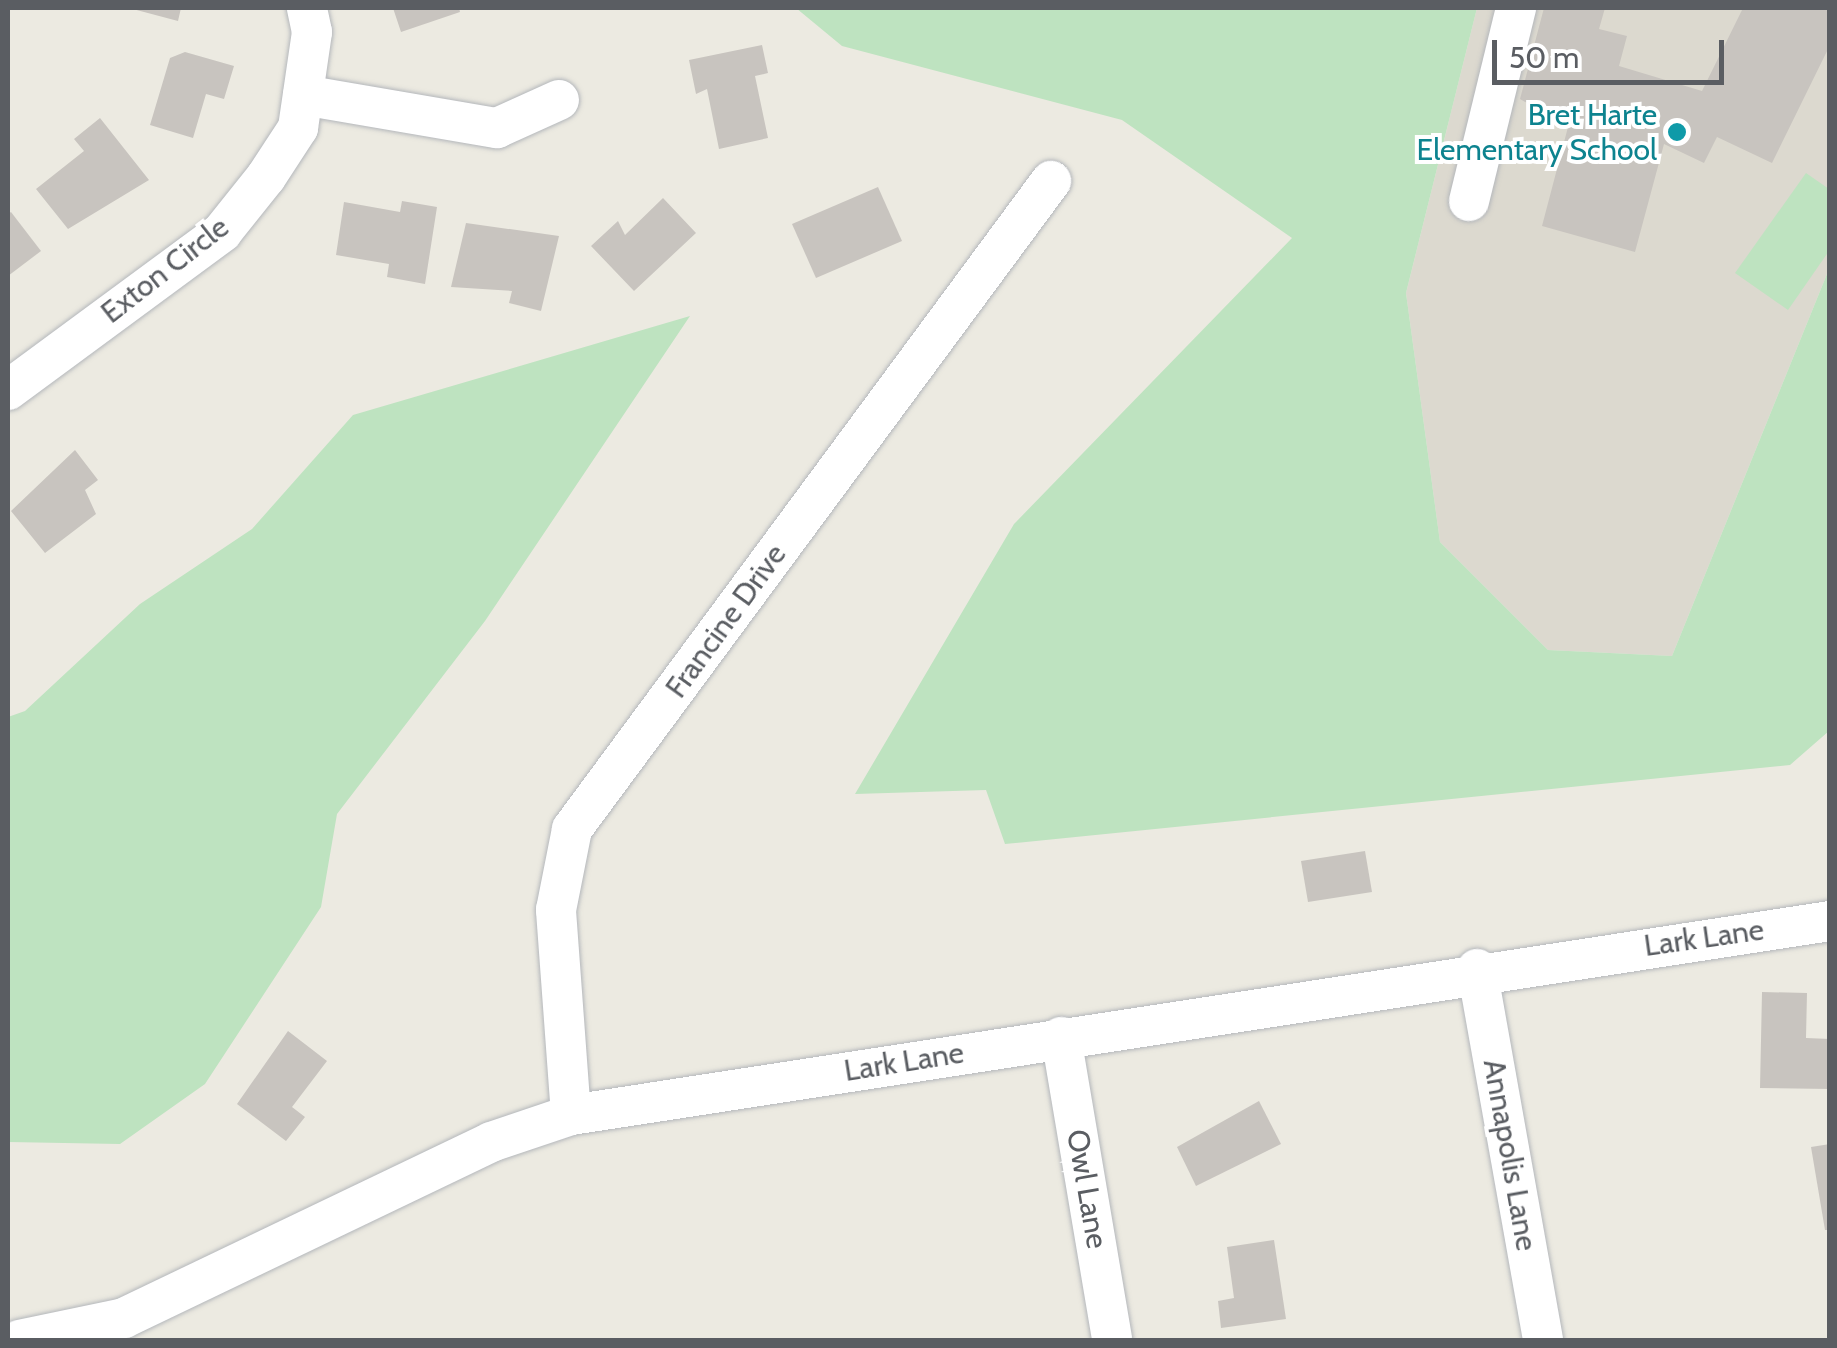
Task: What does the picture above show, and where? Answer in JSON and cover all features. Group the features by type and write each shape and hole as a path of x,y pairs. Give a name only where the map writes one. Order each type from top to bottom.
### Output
{"street":[{"name":"Exton Circle","path":"8,390 222,232 298,128 306,8"},
{"path":"1469,201 1516,8"},
{"path":"303,95 497,128 559,100"},
{"name":"Francine Drive","path":"570,1115 556,910 572,829 1051,181"},
{"name":"Lark Lane","path":"34,1339 124,1318 491,1142 570,1115 1477,969 1830,921"},
{"name":"Annapolis Lane","path":"1477,969 1543,1340"},
{"name":"Owl Lane","path":"1061,1037 1112,1340"}],"shaded area":[{"path":"1477,8 1829,8 1829,269 1672,656 1548,650 1440,542 1406,293"}],"green space":[{"path":"796,8 1477,8 1406,293 1440,542 1548,650 1672,656 1829,269 1829,731 1790,765 1005,844 986,790 855,794 1014,524 1292,238 1122,120 842,46"},
{"path":"1806,173 1829,189 1829,251 1788,310 1735,273"},
{"path":"690,316 485,621 337,814 321,907 205,1084 120,1144 8,1142 8,717 25,711 140,604 252,529 353,415"}],"building":[{"path":"129,8 181,8 178,21"},
{"path":"393,8 459,8 460,12 401,32"},
{"name":"Bret Harte Elementary School","path":"1544,8 1605,8 1599,29 1627,36 1619,66 1702,91 1743,8 1830,8 1830,45 1772,163 1717,137 1704,163 1664,144 1635,252 1542,226 1568,127 1520,99"},
{"path":"762,45 768,73 755,76 768,138 719,149 707,89 696,94 689,60"},
{"path":"185,52 234,66 224,99 206,94 193,138 150,125 170,58"},
{"path":"100,118 149,180 68,229 36,189 84,151 74,139"},
{"path":"878,187 902,241 816,278 792,224"},
{"path":"663,198 696,233 634,291 591,246 618,221 625,235"},
{"path":"402,201 437,207 425,284 387,277 389,264 336,255 344,202 400,212"},
{"path":"11,212 41,251 8,276 8,214"},
{"path":"466,223 559,236 541,311 509,303 512,291 451,287"},
{"path":"75,450 98,480 85,490 96,514 45,553 11,511"},
{"path":"1365,851 1372,892 1308,902 1301,861"},
{"path":"1762,992 1807,993 1806,1038 1830,1039 1830,1089 1760,1088"},
{"path":"288,1031 327,1061 292,1107 305,1117 286,1141 237,1104"},
{"path":"1259,1101 1281,1144 1196,1186 1177,1147"},
{"path":"1830,1144 1830,1230 1825,1230 1811,1147"},
{"path":"1274,1240 1286,1319 1221,1328 1218,1301 1234,1298 1227,1247"}],"place":[{"name":"Bret Harte Elementary School","path":"1677,132"}]}
